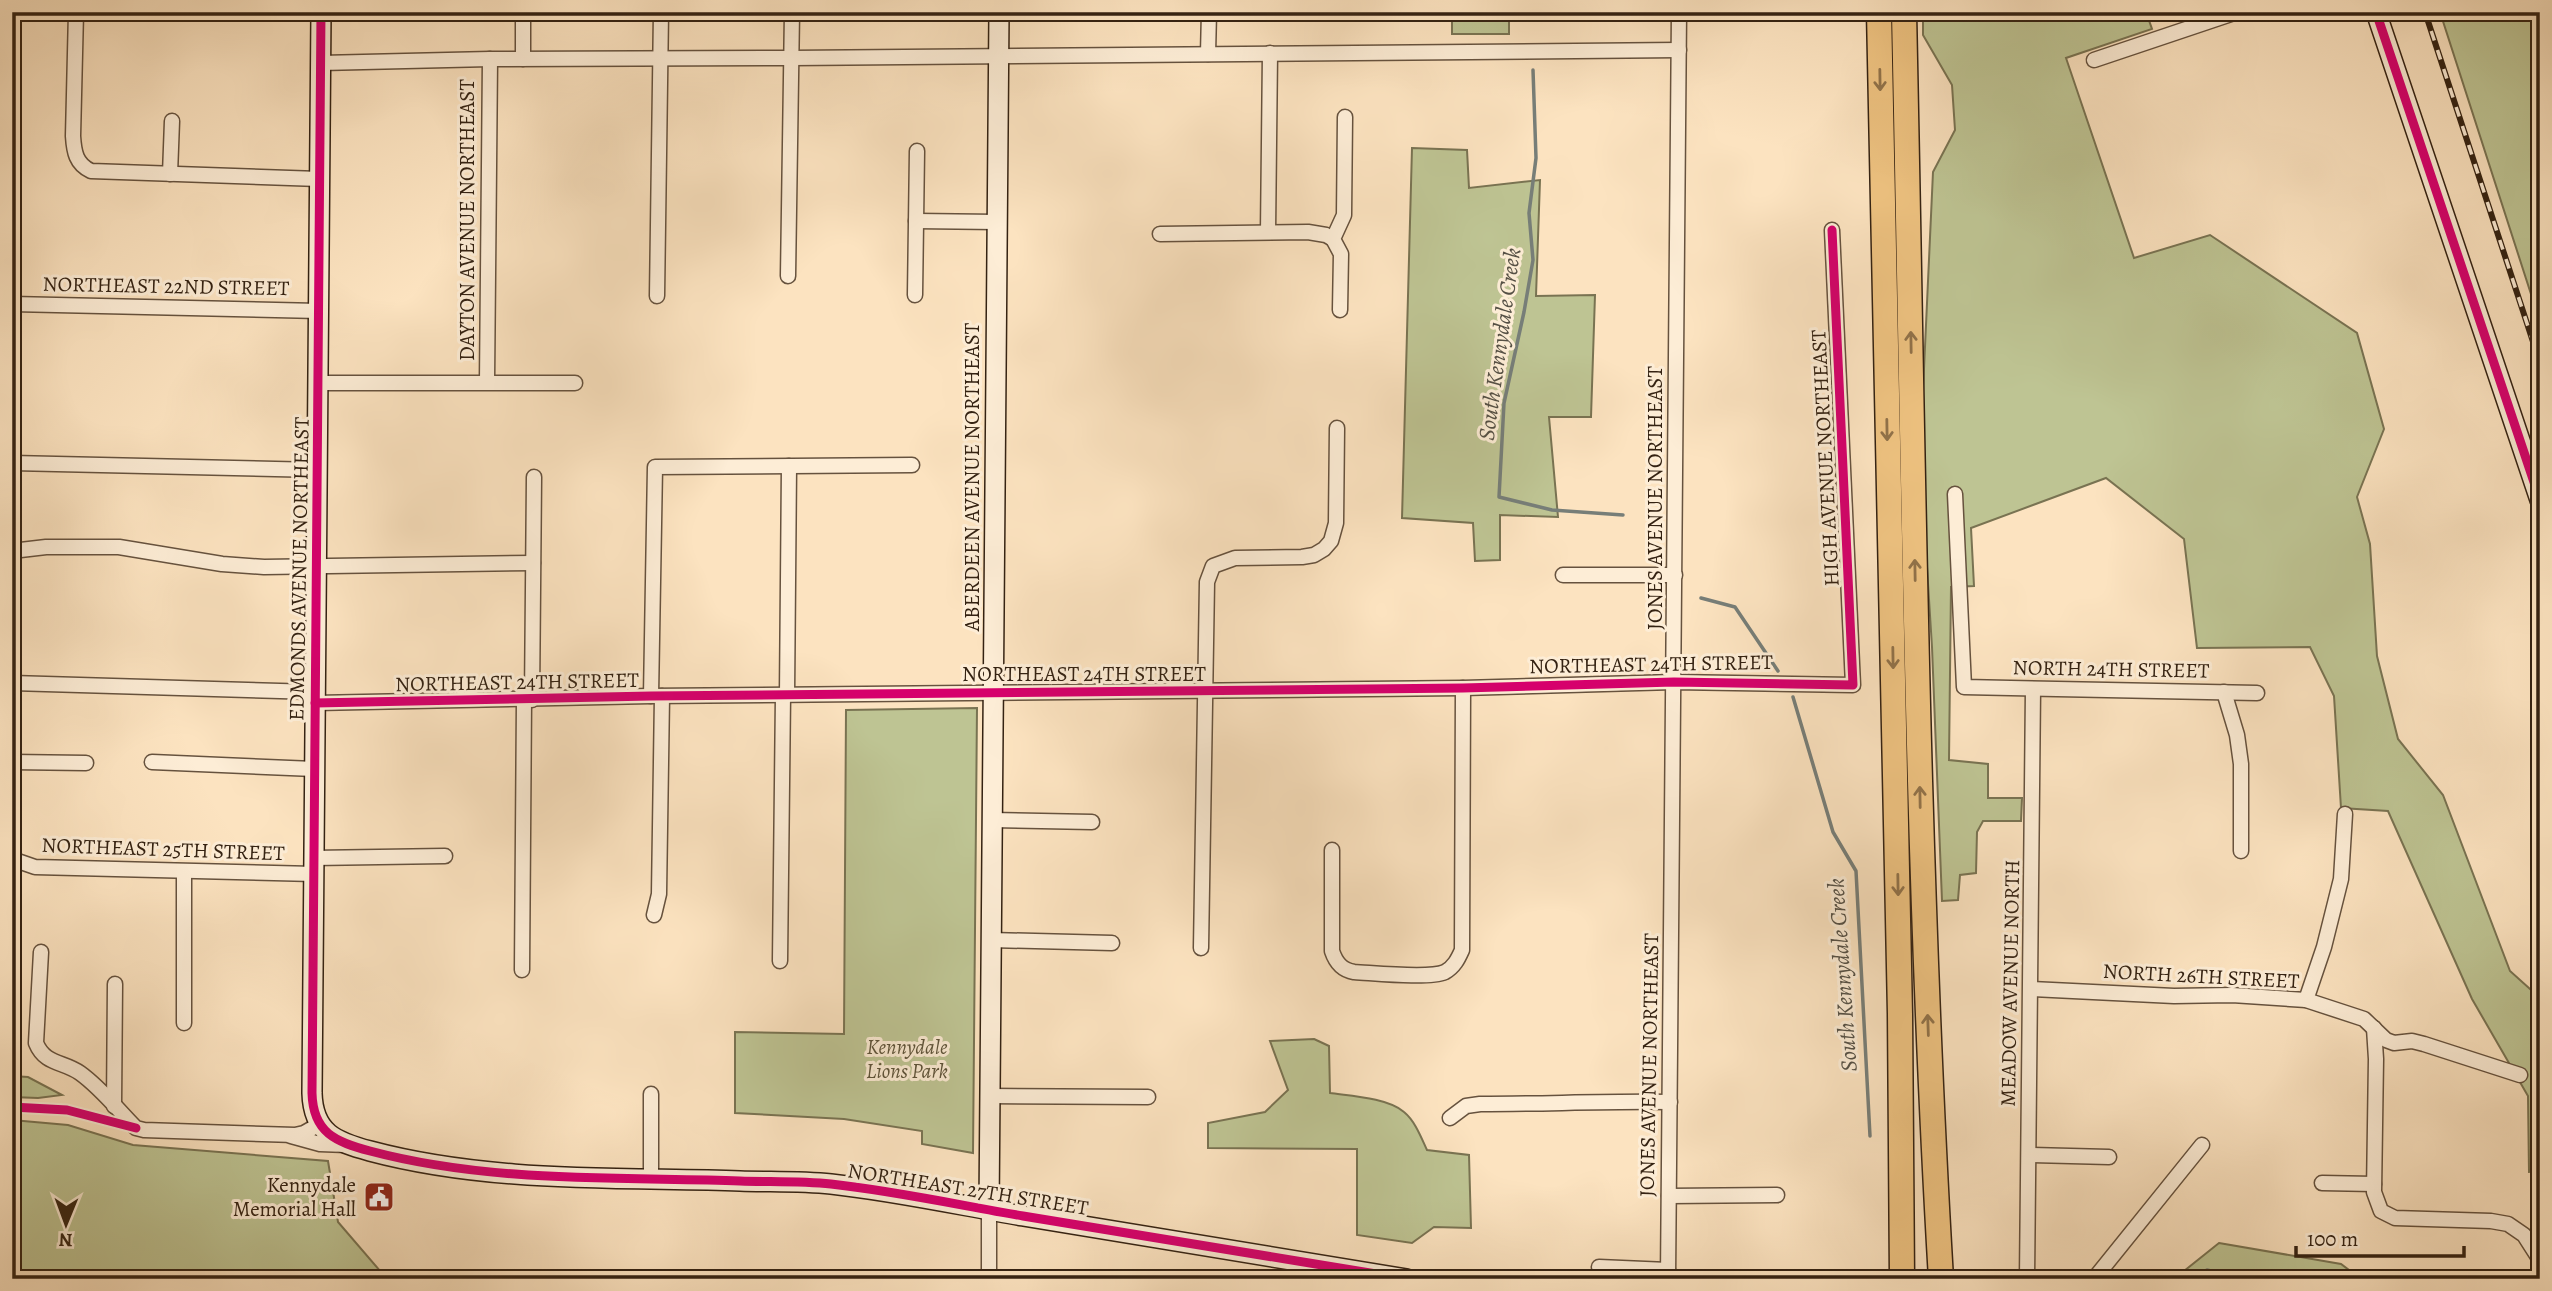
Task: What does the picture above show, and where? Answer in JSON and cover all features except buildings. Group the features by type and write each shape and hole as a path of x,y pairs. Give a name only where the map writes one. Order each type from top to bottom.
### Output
{"highway":[{"path":"1879,12 1900,1014 1902,1279"},
{"path":"1904,12 1919,757 1930,1093 1932,1279"},
{"path":"1892,1279 1900,1014"},
{"path":"1930,1093 1941,1279"}],"street":[{"path":"76,12 73,136 74,151 82,167 92,171 319,178"},
{"name":"EDMONDS AVENUE NORTHEAST","path":"320,1124 312,1106 312,1093 321,12"},
{"path":"523,12 523,59"},
{"path":"657,296 662,12"},
{"path":"788,276 792,12"},
{"name":"ABERDEEN AVENUE NORTHEAST","path":"989,1279 999,12"},
{"path":"1208,54 1209,12"},
{"name":"JONES AVENUE NORTHEAST","path":"1668,1274 1679,12"},
{"path":"2094,60 2237,12"},
{"path":"2376,12 2540,500"},
{"path":"321,63 489,59 1679,50"},
{"path":"1268,232 1270,53"},
{"name":"DAYTON AVENUE NORTHEAST","path":"487,382 489,59"},
{"path":"1333,239 1344,215 1345,117"},
{"path":"170,174 172,121"},
{"path":"915,295 917,151"},
{"path":"916,221 997,222"},
{"name":"HIGH AVENUE NORTHEAST","path":"1832,230 1853,685"},
{"path":"1160,234 1317,233 1333,239 1341,254 1340,310"},
{"name":"NORTHEAST 22ND STREET","path":"12,304 318,311"},
{"path":"318,383 575,383"},
{"path":"1201,948 1206,591 1213,566 1235,558 1314,555 1331,541 1336,523 1337,428"},
{"path":"12,463 318,470"},
{"path":"654,915 659,894 654,467 912,465"},
{"path":"780,961 789,466"},
{"path":"522,970 534,477"},
{"name":"NORTH 24TH STREET","path":"1955,494 1964,687 2257,693"},
{"path":"12,551 82,545 119,547 222,564 317,567 533,563"},
{"path":"1563,575 1675,575"},
{"name":"NORTHEAST 24TH STREET","path":"12,683 315,698 528,700 656,696 1463,688 1674,682 1853,685"},
{"path":"1332,850 1332,951 1339,965 1346,971 1354,972 1432,974 1447,971 1454,965 1462,950 1463,688"},
{"name":"MEADOW AVENUE NORTH","path":"2027,1279 2034,688"},
{"path":"2224,692 2241,764 2241,851"},
{"path":"12,762 86,763"},
{"path":"152,762 314,769"},
{"path":"2306,1000 2339,890 2345,814"},
{"path":"992,820 1092,822"},
{"name":"NORTHEAST 25TH STREET","path":"12,859 35,867 184,873 445,856"},
{"path":"184,873 184,1023"},
{"path":"991,940 1112,943"},
{"name":"NORTHEAST 27TH STREET","path":"41,952 36,1043 40,1054 83,1075 136,1128 144,1130 299,1135 320,1124 331,1137 352,1145 412,1161 470,1170 830,1184 1407,1279"},
{"path":"114,1106 115,984"},
{"name":"NORTH 26TH STREET","path":"2031,989 2306,1000 2364,1019 2386,1040 2394,1043 2412,1041 2520,1074"},
{"path":"2374,1028 2374,1184 2376,1203 2381,1211 2395,1218 2501,1222 2516,1228 2524,1235 2539,1259"},
{"path":"651,1094 651,1178"},
{"path":"989,1096 1149,1097"},
{"path":"1450,1118 1466,1106 1480,1104 1670,1102"},
{"name":"NORTHEAST 27TH STREET","path":"286,1135 320,1144 352,1145"},
{"path":"2094,1279 2202,1146"},
{"path":"2029,1155 2109,1157"},
{"path":"2322,1183 2374,1184"},
{"path":"1669,1196 1777,1195"},
{"path":"1599,1267 1668,1274"}],"green space":[{"path":"1452,12 1509,12 1509,34 1452,34"},
{"path":"1923,12 2146,12 2152,29 2066,58 2134,258 2210,235 2357,333 2384,429 2357,497 2370,544 2377,656 2398,739 2443,795 2510,971 2540,998 2540,1171 2529,1172 2528,1096 2472,999 2388,811 2341,808 2334,696 2310,647 2197,648 2184,539 2106,478 1971,528 1974,586 1951,587 1949,760 1988,764 1988,798 2022,798 2021,821 1983,821 1977,832 1976,873 1960,875 1958,900 1942,901 1932,647 1920,456 1933,172 1955,130 1952,85 1923,35"},
{"path":"2440,12 2540,12 2540,322"},
{"path":"1412,148 1467,150 1469,188 1540,180 1536,296 1595,295 1591,417 1549,417 1558,517 1500,515 1500,560 1475,561 1473,523 1402,518"},
{"name":"Kennydale Lions Park","path":"977,708 973,1153 922,1144 922,1131 844,1119 735,1113 735,1032 844,1034 846,710"},
{"path":"1314,1039 1329,1046 1330,1093 1369,1098 1397,1107 1411,1120 1427,1150 1469,1155 1471,1228 1434,1227 1412,1243 1357,1235 1357,1149 1208,1148 1208,1123 1265,1112 1288,1090 1270,1041"},
{"path":"12,1076 28,1077 62,1095 12,1097"},
{"path":"12,1120 68,1125 133,1145 328,1161 338,1222 387,1279 12,1279"},
{"path":"2219,1243 2341,1264 2361,1279 2249,1279 2210,1274 2203,1279 2174,1279"}],"waterway":[{"name":"South Kennydale Creek","path":"1533,70 1536,158 1529,213 1533,260 1504,403 1499,497 1552,510 1623,515"},
{"name":"South Kennydale Creek","path":"1701,598 1735,607 1778,671"},
{"name":"South Kennydale Creek","path":"1793,697 1833,832 1856,871 1870,1136"},
{"name":"South Kennydale Creek","path":"2192,1279 2207,1270 2227,1275 2292,1273 2303,1279"}],"railway":[{"path":"2425,12 2540,363"}],"cycle path":[{"path":"321,12 312,1093 313,1107 322,1127 337,1139 358,1148 461,1169 601,1178 831,1184 1407,1279"},
{"path":"2376,12 2540,500"},
{"path":"315,703 651,696 1463,688 1674,682 1853,685 1832,230"},
{"path":"12,1107 67,1110 136,1128"}],"place":[{"name":"Kennydale Memorial Hall","path":"379,1197"}]}
